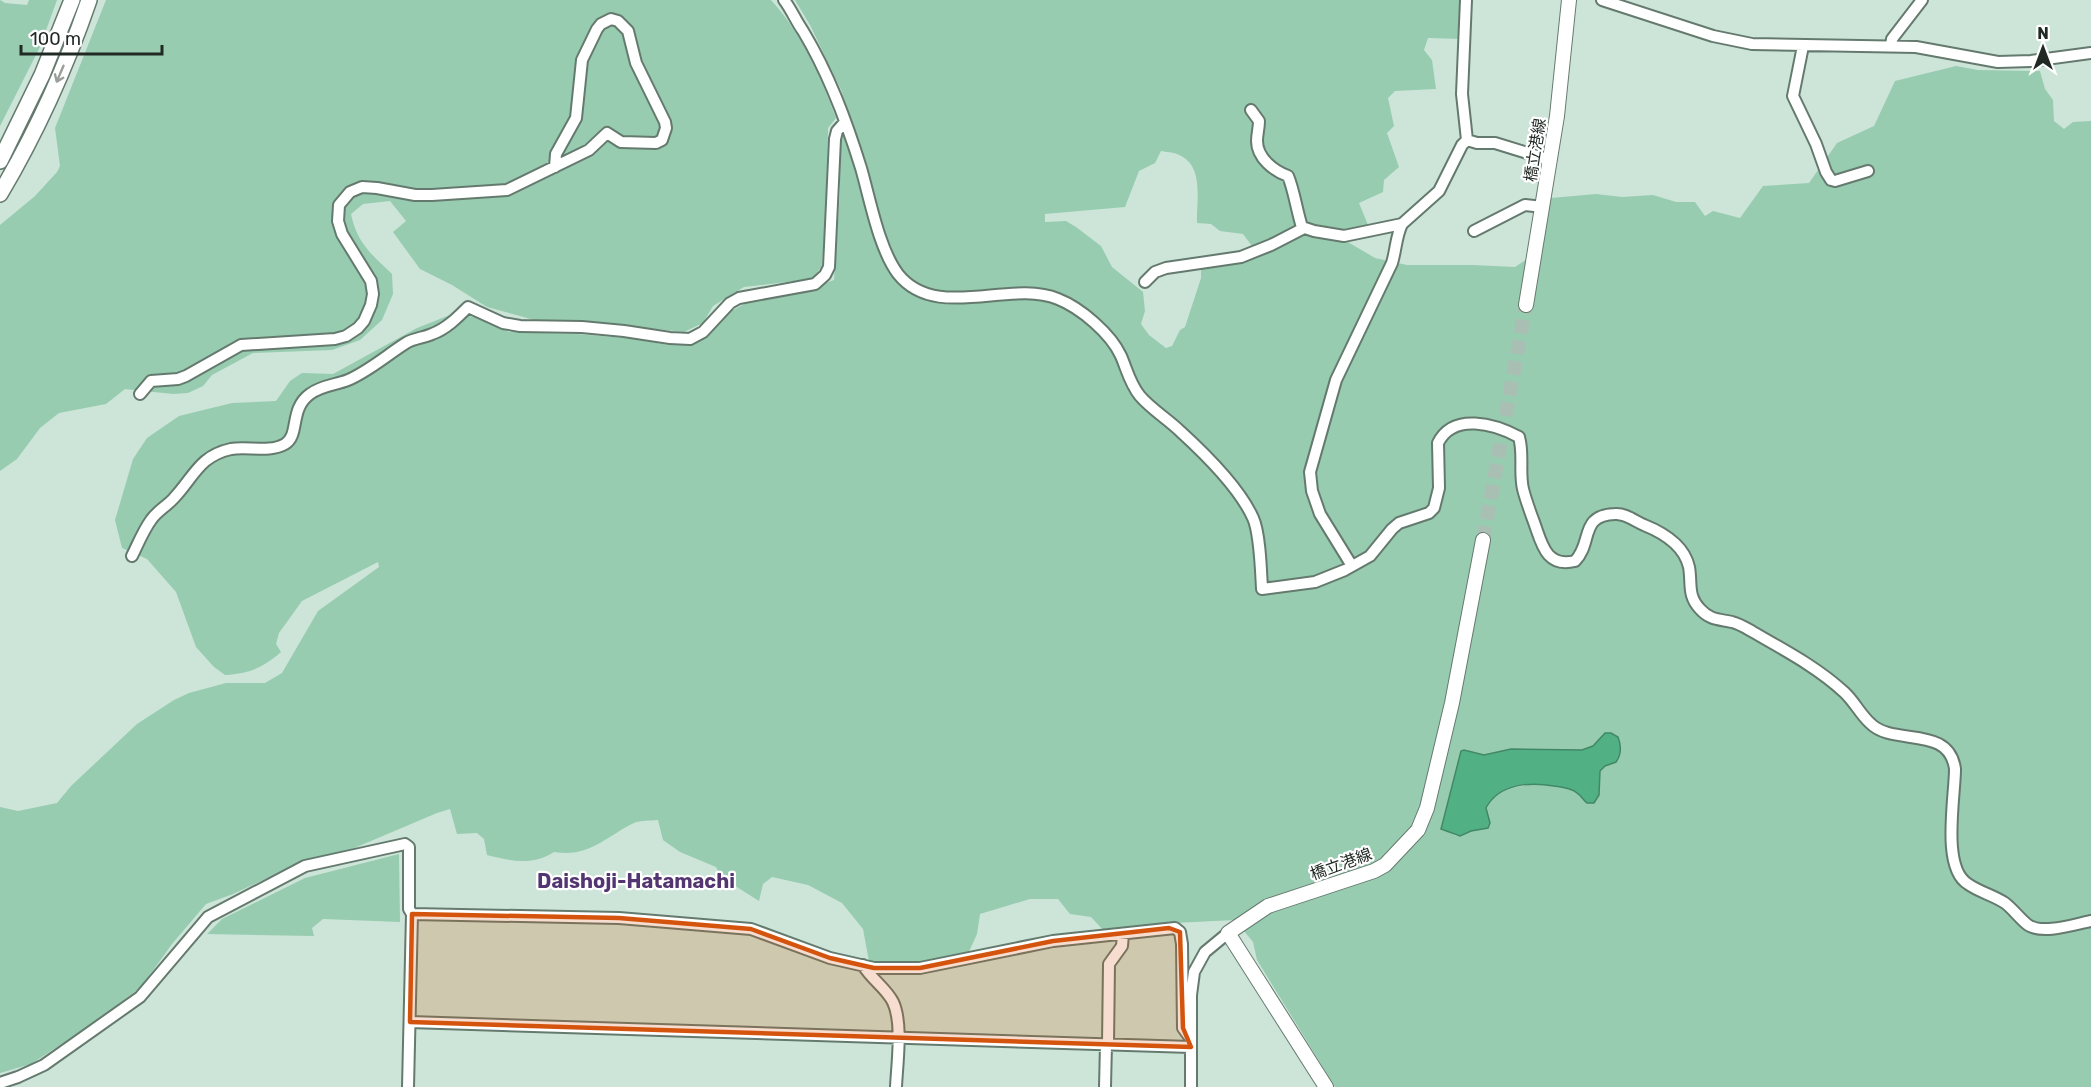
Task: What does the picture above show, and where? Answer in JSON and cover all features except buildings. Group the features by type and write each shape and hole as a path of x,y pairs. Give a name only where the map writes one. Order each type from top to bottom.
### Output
{"highway":[{"path":"0,161 42,75 72,0"},
{"path":"0,194 52,92 89,0"}],"main road":[{"name":"橋立港線","path":"1526,305 1564,63 1569,0"},
{"name":"橋立港線","path":"1228,933 1268,906 1374,871 1385,865 1418,830 1427,808 1452,704 1483,540"},
{"path":"1228,933 1326,1087"}],"street":[{"path":"784,0 816,53 836,93 883,245 900,276 926,293 947,298 1017,293 1045,295 1066,303 1095,324 1109,337 1120,353 1133,387 1140,396 1209,459 1233,485 1242,499 1253,517 1256,528 1262,589 1315,582 1352,566 1370,556 1399,523 1429,513 1434,508 1439,488 1437,451 1441,437 1457,426 1472,423 1485,424 1510,432 1519,437 1523,489 1540,543 1550,557 1567,563 1575,561 1580,556 1587,529 1594,521 1609,514 1623,514 1672,539 1684,553 1689,565 1691,598 1711,619 1739,624 1817,670 1845,693 1874,728 1882,732 1934,741 1949,752 1954,760 1955,775 1952,855 1955,867 1966,884 2007,904 2027,925 2038,929 2091,921"},
{"path":"1466,0 1462,94 1467,140"},
{"path":"1602,0 1713,36 1752,44 1891,45 1916,47 1998,62 2031,61 2091,53"},
{"path":"1891,45 1892,39 1922,0"},
{"path":"140,394 151,381 178,379 186,376 241,345 321,341 354,332 364,321 373,294 371,281 342,234 338,221 339,206 350,192 362,187 432,195 507,190 555,167 589,150 607,134 621,142 633,144 656,143 662,140 665,122 636,63 628,31 618,21 611,20 601,24 585,51 580,69 576,118 556,154 555,167"},
{"path":"1803,46 1793,96 1819,149 1826,172 1831,180 1835,181 1868,171"},
{"path":"1251,110 1259,121 1258,150 1271,168 1288,176 1304,228"},
{"path":"132,556 150,521 158,511 173,500 204,461 231,449 250,447 270,449 283,446 294,432 297,410 303,399 312,392 350,379 415,338 443,329 468,307 503,323 520,326 582,327 690,339 703,332 730,303 739,298 815,284 825,275 829,267 836,139 837,131 845,122"},
{"path":"1352,566 1320,514 1312,491 1310,472 1336,380 1392,263 1398,232 1402,224 1439,191 1462,145 1467,140"},
{"path":"1467,140 1477,143 1495,143 1550,160"},
{"path":"1474,231 1525,206 1543,207"},
{"path":"1145,282 1155,272 1166,268 1241,257 1265,248 1304,228 1344,236 1402,224"},
{"path":"0,1083 44,1065 140,997 208,917 305,867 405,844 409,847 409,909 412,914 408,1087"},
{"path":"412,914 618,918 751,929 830,958 874,968 920,968 1053,941 1175,928 1180,932 1183,1028 1191,1043"},
{"path":"1191,1087 1191,995 1194,972 1205,952 1228,933"},
{"path":"1105,1087 1109,964 1122,946 1123,934"},
{"path":"863,965 893,1002 898,1037 896,1087"},
{"path":"410,1022 1107,1044 1191,1043"}],"highlighted area":[{"path":"412,914 619,918 751,929 830,958 874,968 920,968 1053,941 1169,928 1180,932 1183,1028 1191,1047 410,1022"}],"shaded area":[{"path":"0,0 5,3 27,5 29,0 57,0 40,47 0,126"},
{"path":"106,0 771,0 801,41 836,118 828,128 827,198 822,266 812,279 744,287 713,306 703,323 684,332 581,321 534,320 487,307 452,285 420,269 393,232 406,221 390,201 363,204 351,214 357,233 366,247 392,274 393,294 382,320 360,340 332,350 253,353 212,375 203,386 188,393 173,394 125,389 106,404 59,413 40,428 17,459 0,471 0,225 35,196 60,166 55,128"},
{"path":"795,0 1463,0 1460,39 1428,38 1424,50 1432,60 1436,89 1395,91 1388,98 1394,126 1387,133 1399,167 1384,180 1383,192 1359,203 1368,225 1344,230 1298,226 1252,246 1243,234 1220,231 1211,224 1197,223 1197,185 1193,167 1179,155 1161,151 1155,163 1139,171 1125,207 1045,214 1045,222 1066,221 1101,246 1112,267 1143,292 1145,311 1141,324 1149,335 1166,348 1172,346 1180,330 1185,327 1201,278 1201,267 1275,250 1306,234 1341,238 1375,258 1407,265 1515,267 1541,250 1551,198 1596,194 1622,197 1653,195 1676,202 1695,202 1705,216 1713,211 1740,218 1763,186 1809,183 1837,143 1874,126 1895,81 1956,66 1978,70 2040,71 2045,89 2053,100 2054,121 2064,129 2073,122 2091,121 2091,1087 1335,1087 1257,960 1253,942 1235,920 1174,923 1104,931 1091,917 1070,914 1058,899 1030,899 980,914 977,934 967,956 921,963 869,961 863,929 842,903 808,885 772,877 763,884 759,901 721,877 716,867 680,852 663,840 658,820 634,823 596,845 577,852 554,852 538,859 521,861 487,855 484,839 477,833 457,834 450,809 352,849 304,861 206,904 172,944 141,987 86,1028 31,1064 0,1073 0,807 18,811 57,803 71,786 137,724 174,700 189,693 226,683 265,683 282,673 318,611 379,567 378,562 302,601 279,633 276,644 281,652 255,669 225,675 214,667 196,647 176,592 147,559 122,548 115,520 133,459 147,438 179,416 232,403 276,401 290,381 302,373 333,374 417,328 455,313 482,319 509,332 577,334 637,339 668,345 699,342 729,312 762,295 788,296 834,280 840,191 840,140 849,117 842,92 810,25","holes":["1605,733 1620,753 1619,758 1600,770 1599,795 1587,803 1578,793 1559,785 1522,786 1493,798 1479,822 1465,834 1456,836 1441,827 1461,751 1484,755 1511,749 1582,750 1593,746"]},
{"path":"1605,733 1618,737 1620,753 1616,762 1605,766 1600,771 1599,795 1594,803 1587,803 1575,791 1566,788 1536,784 1516,786 1499,793 1486,808 1490,823 1488,828 1460,836 1441,829 1461,751 1484,755 1511,749 1582,750 1593,746"},
{"path":"399,854 400,922 323,919 312,928 314,936 207,934 222,919 305,878"}],"tunnel":[{"path":"1483,540 1526,305"}],"district":[{"name":"Daishoji-Hatamachi","path":"636,881"}]}
